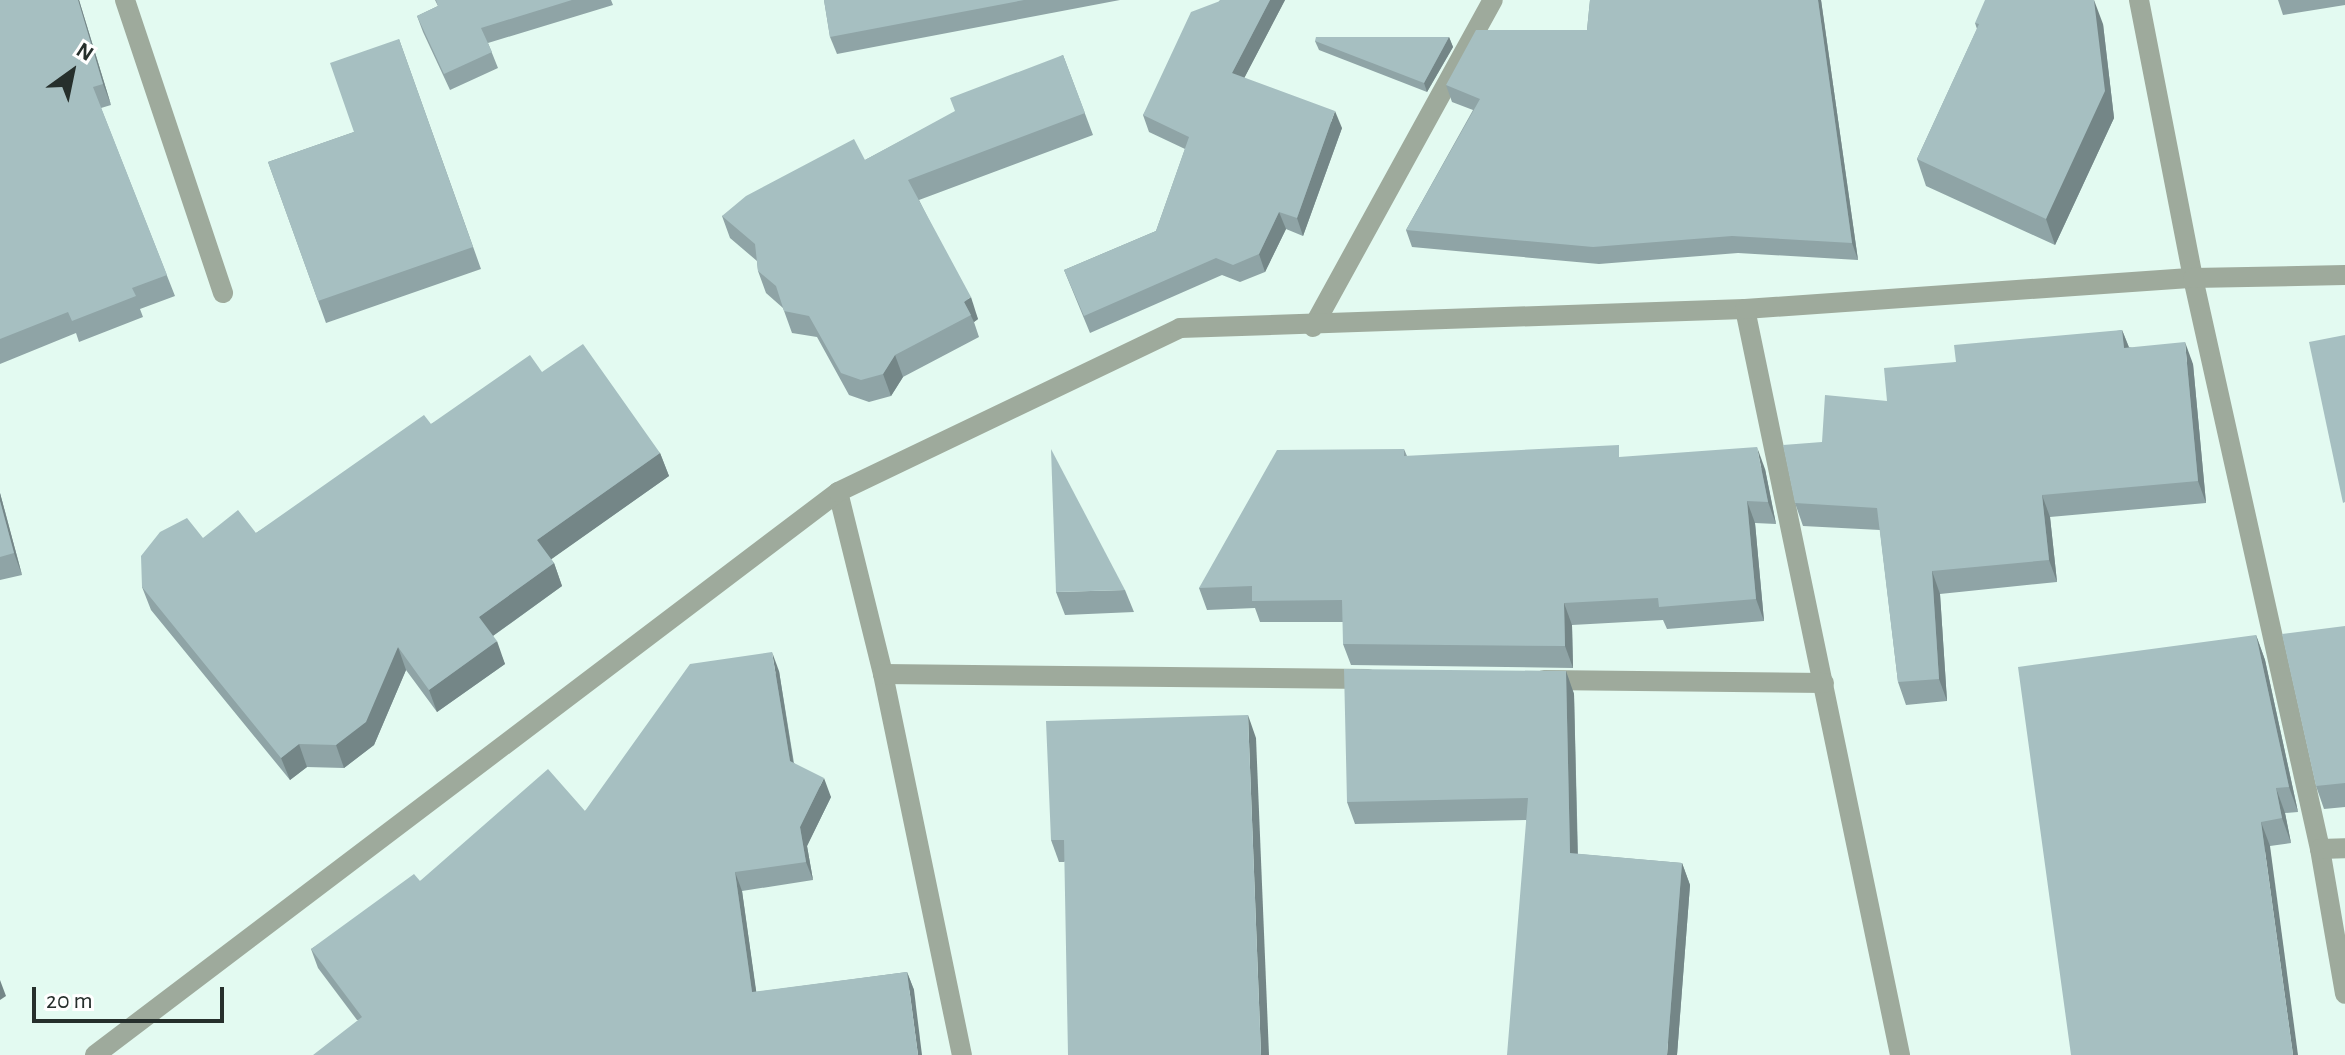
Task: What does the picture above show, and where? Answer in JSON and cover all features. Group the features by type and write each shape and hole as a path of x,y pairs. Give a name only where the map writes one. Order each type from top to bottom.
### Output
{"street":[{"path":"125,0 223,293"},
{"path":"1313,327 1493,0"},
{"path":"2139,0 2193,278 2320,849 2345,994"},
{"path":"95,1055 838,492 1180,328 1313,327 1745,309 2193,278 2345,275"},
{"path":"1745,309 1900,1055"},
{"path":"838,492 883,674 962,1055"},
{"path":"883,674 1393,679"},
{"path":"1521,680 1824,683"},
{"path":"2320,849 2345,848"}],"building":[{"path":"0,0 78,0 103,84 93,87 167,275 132,288 136,296 72,321 68,312 0,339"},
{"path":"436,0 572,0 481,28 492,52 444,74 417,16 438,6"},
{"path":"824,0 1024,0 830,37"},
{"path":"1220,0 1270,0 1232,73 1335,111 1297,218 1279,212 1259,254 1233,265 1216,258 1084,316 1064,270 1156,231 1189,137 1143,115 1191,12"},
{"path":"1590,0 1818,0 1852,243 1732,236 1593,247 1406,230 1480,99 1446,85 1476,30 1587,30"},
{"path":"1985,0 2094,0 2105,91 2046,219 1917,159 1979,24 1975,23"},
{"path":"1316,37 1449,37 1424,83 1315,41"},
{"path":"399,39 473,247 318,301 268,162 354,132 330,63"},
{"path":"1063,55 1085,113 908,180 971,297 964,302 971,315 895,355 883,374 861,380 841,373 809,316 784,311 776,286 758,271 755,244 722,216 746,196 854,139 865,160 955,111 950,98"},
{"path":"2122,330 2124,348 2185,342 2198,481 2042,495 2049,560 1932,571 1939,679 1898,682 1877,508 1795,503 1783,445 1822,442 1825,395 1887,401 1884,368 1956,362 1954,345"},
{"path":"2345,335 2345,502 2343,503 2309,342"},
{"path":"583,344 660,453 537,540 554,563 479,617 497,641 429,690 398,647 366,722 336,745 299,744 281,758 142,587 141,556 160,532 187,518 203,538 238,510 256,533 424,415 431,424 530,355 542,372"},
{"path":"1619,445 1619,457 1757,447 1768,502 1747,501 1756,599 1659,607 1658,598 1564,603 1565,646 1343,644 1342,600 1252,601 1252,586 1199,588 1277,450 1404,449 1404,456"},
{"path":"1051,449 1125,590 1056,592"},
{"path":"0,501 14,553 0,557"},
{"path":"2345,626 2345,783 2316,786 2282,634"},
{"path":"2256,635 2289,787 2276,788 2282,818 2261,822 2293,1055 2071,1055 2018,667"},
{"path":"772,652 790,761 824,778 800,827 806,862 735,872 752,992 907,972 918,1055 313,1055 362,1017 311,949 414,874 420,881 548,769 585,811 690,664"},
{"path":"1344,669 1566,671 1570,853 1682,863 1667,1055 1507,1055 1528,798 1347,802"},
{"path":"1248,715 1261,1055 1068,1055 1064,840 1051,840 1046,721"}]}
